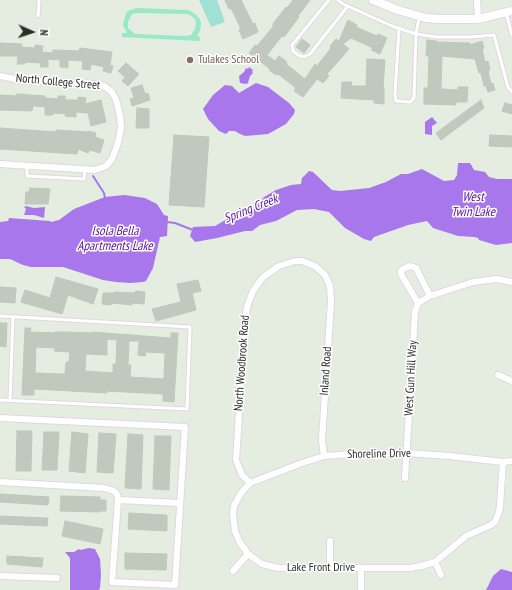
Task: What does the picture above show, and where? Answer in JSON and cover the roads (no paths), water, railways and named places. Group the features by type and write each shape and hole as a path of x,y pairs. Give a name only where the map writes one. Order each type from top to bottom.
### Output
{"street":[{"path":"374,0 398,10 419,16 440,19 478,19 509,12"},
{"path":"476,0 478,19"},
{"name":"North College Street","path":"0,76 20,80 95,84 104,86 112,92 114,96 120,116 121,128 118,143 112,159 106,166 95,170 0,164"},
{"name":"North Woodbrook Road","path":"250,484 242,475 236,460 244,322 249,298 263,277 279,266 294,261 302,261 315,266 325,275 330,286"},
{"path":"430,296 416,268 410,266 401,271 401,274 418,303 430,296 479,281 497,279 512,282"},
{"name":"Inland Road","path":"324,456 322,440 331,301 330,286"},
{"name":"West Gun Hill Way","path":"405,478 415,312 418,303"},
{"path":"498,375 512,381"},
{"path":"0,418 185,427 175,585 112,582 118,500 117,494 114,491 104,488 0,482"},
{"name":"Shoreline Drive","path":"250,484 302,463 324,456 352,454 407,454 443,455 503,462 512,461"},
{"name":"Lake Front Drive","path":"250,484 236,499 233,514 235,531 239,541 248,554 262,564 278,568 410,568 434,562 466,536 491,525 498,517 503,462"},
{"path":"118,500 180,503"},
{"path":"330,541 330,568"},
{"path":"234,571 248,554"},
{"path":"434,562 441,575"},
{"path":"361,568 361,590"},
{"path":"0,576 57,578"}],"lane":[{"path":"38,16 39,0"},
{"path":"329,0 292,45 298,56 304,57 310,54 348,6"},
{"path":"338,0 343,4 399,29 416,34 471,37 494,35 508,87 512,92"},
{"path":"343,4 345,0"},
{"path":"509,12 512,35"},
{"path":"399,29 395,95 396,101 410,102 414,98 416,34 419,16"},
{"path":"27,166 27,176 84,179 85,170"},
{"path":"0,316 190,327 187,409 0,400"},
{"path":"10,400 13,317"}],"water":[{"path":"249,67 253,70 253,73 250,76 248,83 240,83 239,76 246,68 248,69"},
{"path":"256,83 268,87 289,103 295,110 294,114 286,124 268,134 245,136 235,131 229,131 226,134 219,131 208,119 203,109 213,95 225,85 232,86 239,93"},
{"path":"432,117 437,123 432,126 432,135 425,134 425,122"},
{"name":"West Twin Lake","path":"458,163 470,163 474,170 485,172 489,177 497,179 512,179 512,243 496,245 474,237 458,236 433,228 427,221 408,225 374,237 371,241 364,239 345,228 329,212 314,209 297,210 276,221 260,225 252,231 245,231 195,242 190,236 193,227 215,226 227,219 254,209 264,197 276,190 291,185 301,184 302,178 309,171 313,172 332,190 340,191 369,188 386,182 401,174 408,174 422,169 444,181 454,180 457,175"},
{"name":"Isola Bella Apartments Lake","path":"124,195 145,198 157,204 164,215 168,216 167,236 160,237 153,268 146,281 130,283 116,282 103,280 63,267 31,267 10,259 0,259 0,222 8,221 9,218 51,222 59,220 74,209 105,197"},
{"path":"24,207 34,208 45,207 44,218 34,215 24,215 26,209"},
{"path":"79,549 95,549 100,559 100,588 99,590 70,590 70,558 65,552 74,552"},
{"path":"501,569 512,572 512,590 486,590 493,576"}],"waterway":[{"path":"93,176 104,193 105,198"},
{"name":"Spring Creek","path":"167,222 175,223 193,230"}],"place":[{"name":"Tulakes School","path":"190,60"}]}
